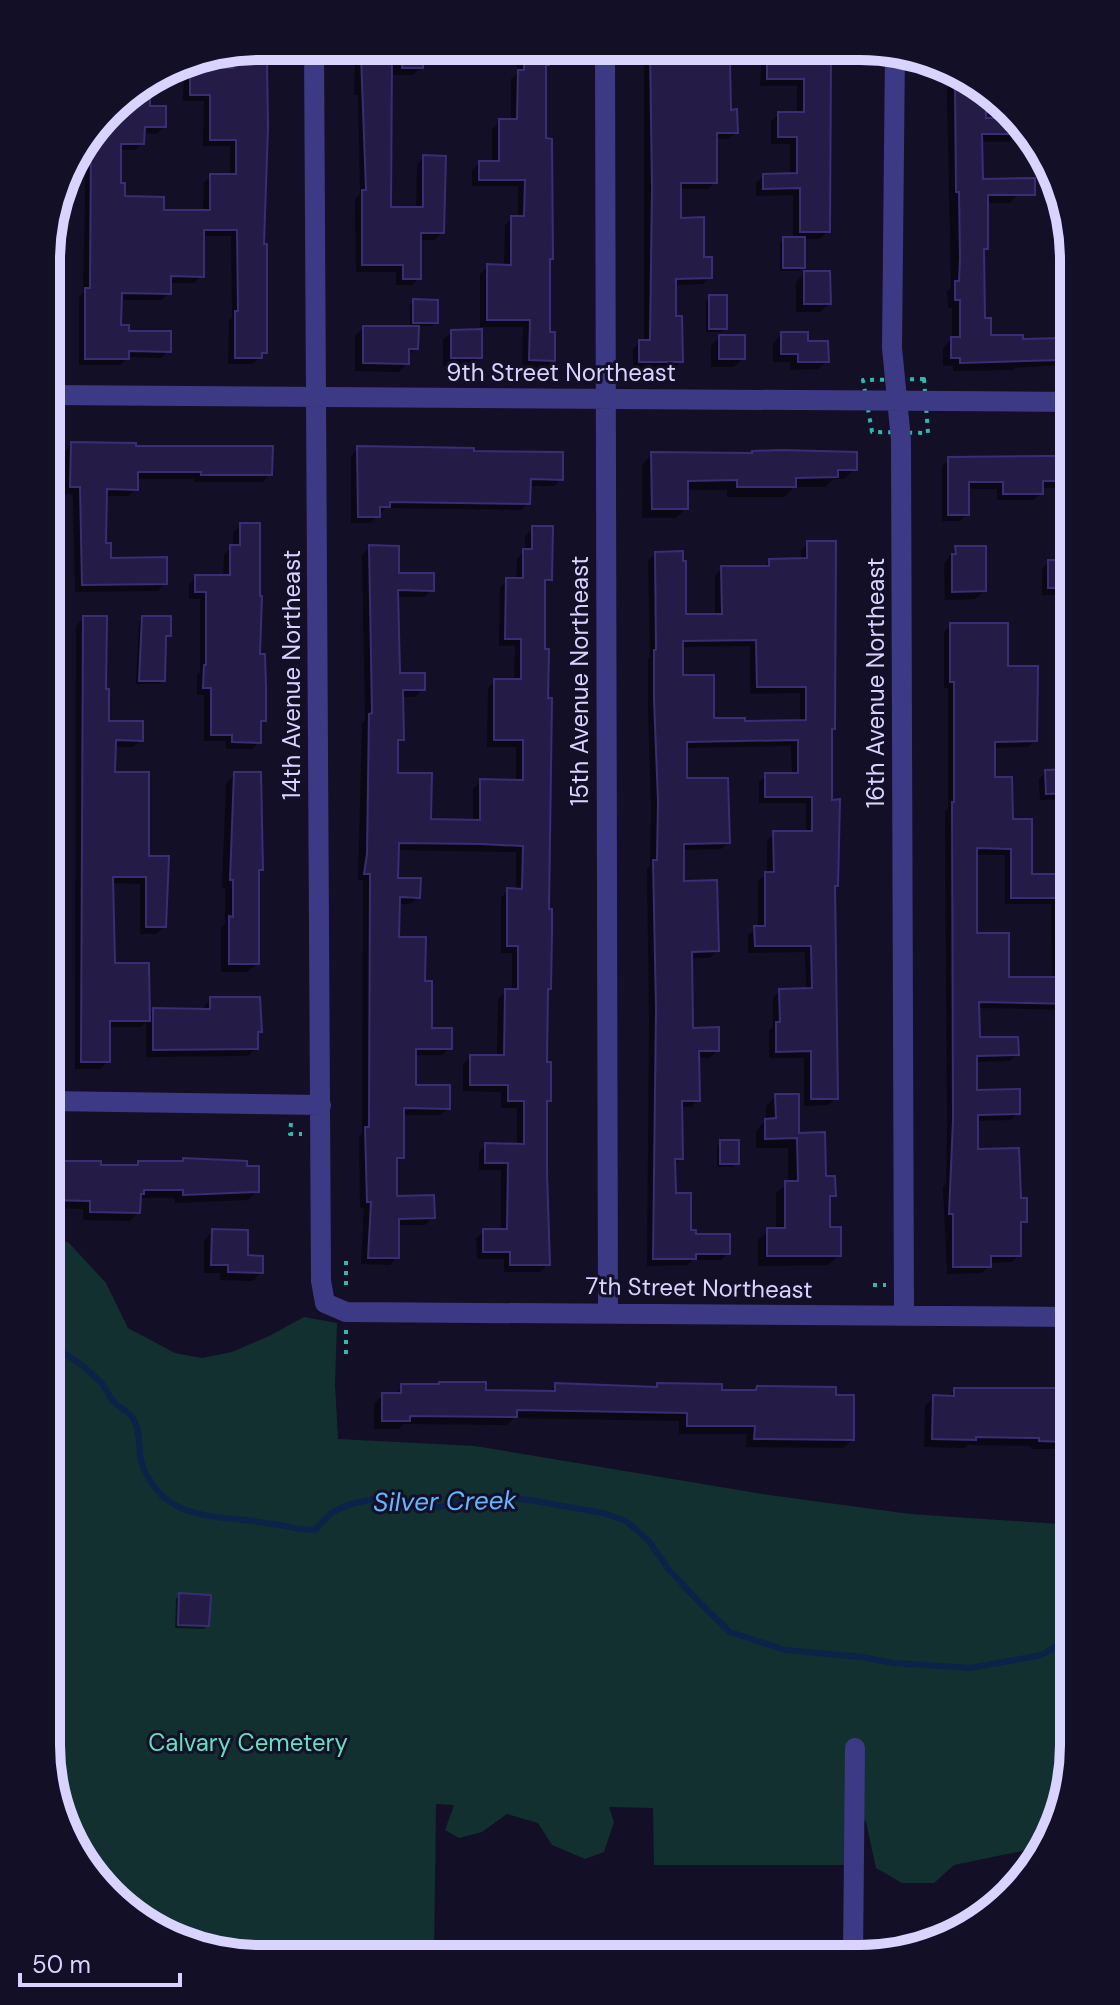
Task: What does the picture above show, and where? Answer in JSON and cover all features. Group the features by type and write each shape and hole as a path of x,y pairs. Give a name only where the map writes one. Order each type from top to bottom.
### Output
{"street":[{"name":"14th Avenue Northeast","path":"314,60 321,1281 325,1303"},
{"name":"15th Avenue Northeast","path":"605,60 608,1313"},
{"name":"16th Avenue Northeast","path":"895,63 892,348 901,440 904,1316"},
{"name":"9th Street Northeast","path":"60,395 1060,402"},
{"path":"60,1101 321,1105"},
{"name":"7th Street Northeast","path":"325,1303 346,1312 1060,1317"},
{"path":"853,1945 855,1748"}],"green space":[{"name":"Calvary Cemetery","path":"60,1239 69,1243 106,1283 128,1328 175,1353 202,1358 232,1352 304,1317 337,1323 335,1385 338,1439 475,1446 769,1495 910,1514 1060,1524 1060,1758 1045,1822 1030,1849 954,1865 934,1883 902,1883 876,1868 866,1822 855,1807 852,1865 654,1865 653,1808 609,1807 614,1822 604,1852 585,1859 552,1845 538,1823 507,1814 482,1832 459,1838 445,1830 454,1805 436,1804 434,1945 260,1945 208,1938 183,1930 149,1911 110,1877 94,1856 71,1809 60,1758"}],"building":[{"path":"267,60 264,244 267,244 267,353 262,353 262,358 235,358 237,230 204,230 204,277 171,276 171,294 122,293 121,325 129,325 129,331 171,331 171,352 129,351 129,359 85,359 85,288 90,288 91,154 110,128 150,93 150,106 166,106 166,127 145,127 144,144 121,144 121,183 125,183 125,196 164,197 164,210 210,210 210,174 236,174 236,140 210,140 210,95 190,95 190,74 207,68 233,68 233,62"},
{"path":"361,60 392,60 391,207 423,207 423,155 446,156 444,233 421,233 421,279 403,279 403,265 362,265 362,190 366,190"},
{"path":"402,60 423,60 423,68 402,68"},
{"path":"524,60 549,60 549,65 546,65 546,138 552,139 550,332 555,332 555,361 529,360 530,320 487,320 487,264 511,265 511,216 524,216 525,180 479,180 479,161 499,161 499,119 517,119 518,70 524,70"},
{"path":"650,60 730,60 731,110 737,109 738,133 717,133 717,183 681,183 681,218 704,217 704,257 712,257 712,278 676,279 676,316 682,316 683,362 639,362 639,340 650,340"},
{"path":"767,60 831,60 830,232 800,232 800,188 763,189 763,174 797,173 797,137 778,137 778,112 804,112 804,79 767,79"},
{"path":"955,85 986,105 986,118 1000,118 1015,134 982,134 983,179 1035,178 1035,195 988,195 988,249 984,249 985,318 991,318 991,335 1023,335 1023,339 1060,338 1060,360 960,363 960,358 951,358 951,337 960,337 960,300 955,300 960,259 959,192 956,192"},
{"path":"783,237 805,237 805,268 783,268"},
{"path":"804,271 830,271 831,304 804,304"},
{"path":"709,295 727,295 727,329 709,329"},
{"path":"413,299 438,300 438,323 413,323"},
{"path":"363,326 419,326 418,349 409,349 409,364 363,363"},
{"path":"482,329 482,358 451,358 451,330"},
{"path":"781,332 808,332 808,341 828,341 829,362 798,362 798,354 781,354"},
{"path":"719,335 745,335 745,359 719,359"},
{"path":"71,442 136,443 136,446 273,446 272,475 138,472 138,490 107,489 106,543 111,543 111,558 167,557 167,584 82,585 80,487 70,487"},
{"path":"357,446 563,452 563,480 531,479 530,504 390,502 390,507 380,507 380,517 358,517"},
{"path":"781,450 857,452 857,470 838,470 838,477 796,478 796,487 737,487 737,480 688,481 688,509 652,509 651,452 752,453"},
{"path":"1060,456 1060,481 1043,481 1043,494 1003,494 1003,482 969,482 969,515 948,515 948,457"},
{"path":"240,523 260,523 260,654 265,654 266,687 266,721 261,721 261,743 232,742 232,735 211,735 211,688 203,688 206,592 195,592 195,575 230,575 230,545 240,545"},
{"path":"532,526 553,526 552,580 545,580 545,649 549,649 548,698 552,698 549,909 552,909 552,932 547,1062 551,1062 551,1101 547,1101 550,1265 510,1265 510,1252 483,1252 483,1229 507,1229 508,1163 485,1163 485,1143 524,1144 524,1101 508,1101 508,1085 470,1085 470,1055 504,1055 505,989 518,989 518,946 507,946 507,888 522,889 523,846 481,844 399,843 398,878 421,878 420,898 400,897 399,937 426,937 425,981 432,981 432,1028 452,1028 452,1049 416,1049 416,1085 450,1085 450,1109 404,1108 404,1158 397,1158 397,1196 434,1195 435,1218 399,1219 399,1258 368,1258 371,1202 367,1202 365,1127 369,1127 370,874 364,874 369,714 372,713 369,545 399,546 399,573 434,573 434,591 398,590 400,673 425,673 425,690 403,690 404,740 398,740 398,773 432,773 431,819 480,820 480,779 523,780 523,740 494,740 494,679 521,679 521,639 505,639 506,578 523,578 523,549 532,549"},
{"path":"807,541 836,541 832,800 840,799 838,886 835,886 838,1099 811,1099 811,1051 776,1052 776,1022 780,1022 779,989 812,988 811,946 755,946 754,926 765,926 765,872 774,872 773,831 812,831 812,797 765,797 765,773 798,773 798,740 687,742 687,778 728,778 730,843 684,844 684,881 717,880 719,951 692,952 693,1028 719,1027 719,1051 699,1051 700,1101 682,1101 683,1159 675,1159 676,1193 691,1193 691,1230 696,1230 696,1234 730,1234 730,1254 696,1254 696,1259 653,1259 656,1009 653,860 657,860 658,801 654,699 655,552 683,551 683,561 686,561 686,614 722,614 721,566 769,566 769,559 807,558","holes":["756,640 757,687 806,687 806,720 714,718 714,675 683,675 683,641"]},
{"path":"955,546 986,546 986,591 952,592 952,554 956,554"},
{"path":"1048,560 1060,560 1060,588 1048,588"},
{"path":"83,616 107,616 109,721 143,721 143,741 116,740 115,772 149,772 149,856 169,856 166,927 146,927 146,877 113,877 115,963 149,963 150,1021 110,1021 110,1062 81,1062"},
{"path":"142,616 171,616 171,636 166,636 165,681 139,681"},
{"path":"950,623 1008,623 1008,666 1038,666 1037,741 995,742 995,777 1012,777 1013,819 1032,819 1032,874 1060,874 1060,1004 979,1002 980,1037 1018,1037 1019,1055 977,1056 977,1090 1020,1089 1020,1114 978,1115 978,1149 1019,1148 1021,1198 1027,1198 1027,1222 1021,1222 1021,1256 991,1256 991,1267 953,1267 953,1214 949,1214 953,1120 954,682 950,682","holes":["977,848 1011,849 1011,898 1057,898 1058,977 1009,977 1009,933 977,933"]},
{"path":"1060,769 1060,794 1046,794 1045,770"},
{"path":"234,772 261,772 263,870 259,870 259,964 229,964 229,916 233,917 233,880 230,880"},
{"path":"210,997 260,997 262,1032 258,1032 258,1049 153,1050 153,1008 210,1009"},
{"path":"775,1094 799,1094 799,1133 825,1132 826,1176 835,1176 836,1196 830,1196 830,1227 841,1227 841,1256 767,1256 767,1228 785,1228 785,1181 798,1181 797,1138 765,1139 765,1119 776,1118"},
{"path":"720,1140 739,1140 739,1164 720,1164"},
{"path":"183,1158 247,1161 247,1166 259,1166 259,1192 183,1195 183,1190 144,1190 140,1213 90,1212 90,1201 60,1200 60,1161 138,1165 138,1161 183,1161"},
{"path":"212,1229 248,1230 248,1255 263,1256 263,1273 228,1272 228,1265 211,1265"},
{"path":"486,1382 486,1390 555,1391 555,1383 657,1387 657,1383 722,1384 722,1390 756,1390 757,1386 836,1387 836,1395 854,1395 854,1440 754,1439 755,1426 687,1426 687,1413 517,1410 517,1417 410,1416 410,1421 382,1421 382,1393 401,1393 401,1384"},
{"path":"954,1388 1060,1388 1060,1442 1039,1441 1039,1438 932,1439 933,1395 954,1396"},
{"path":"179,1593 211,1595 209,1626 178,1625"}],"waterway":[{"name":"Silver Creek","path":"60,1352 84,1367 102,1384 114,1402 131,1415 137,1429 144,1469 160,1493 170,1502 194,1512 315,1530 332,1512 373,1499 421,1507 441,1507 467,1499 499,1497 530,1500 603,1513 626,1521 648,1540 669,1570 730,1632 785,1650 970,1668 1042,1655 1060,1644"}]}
